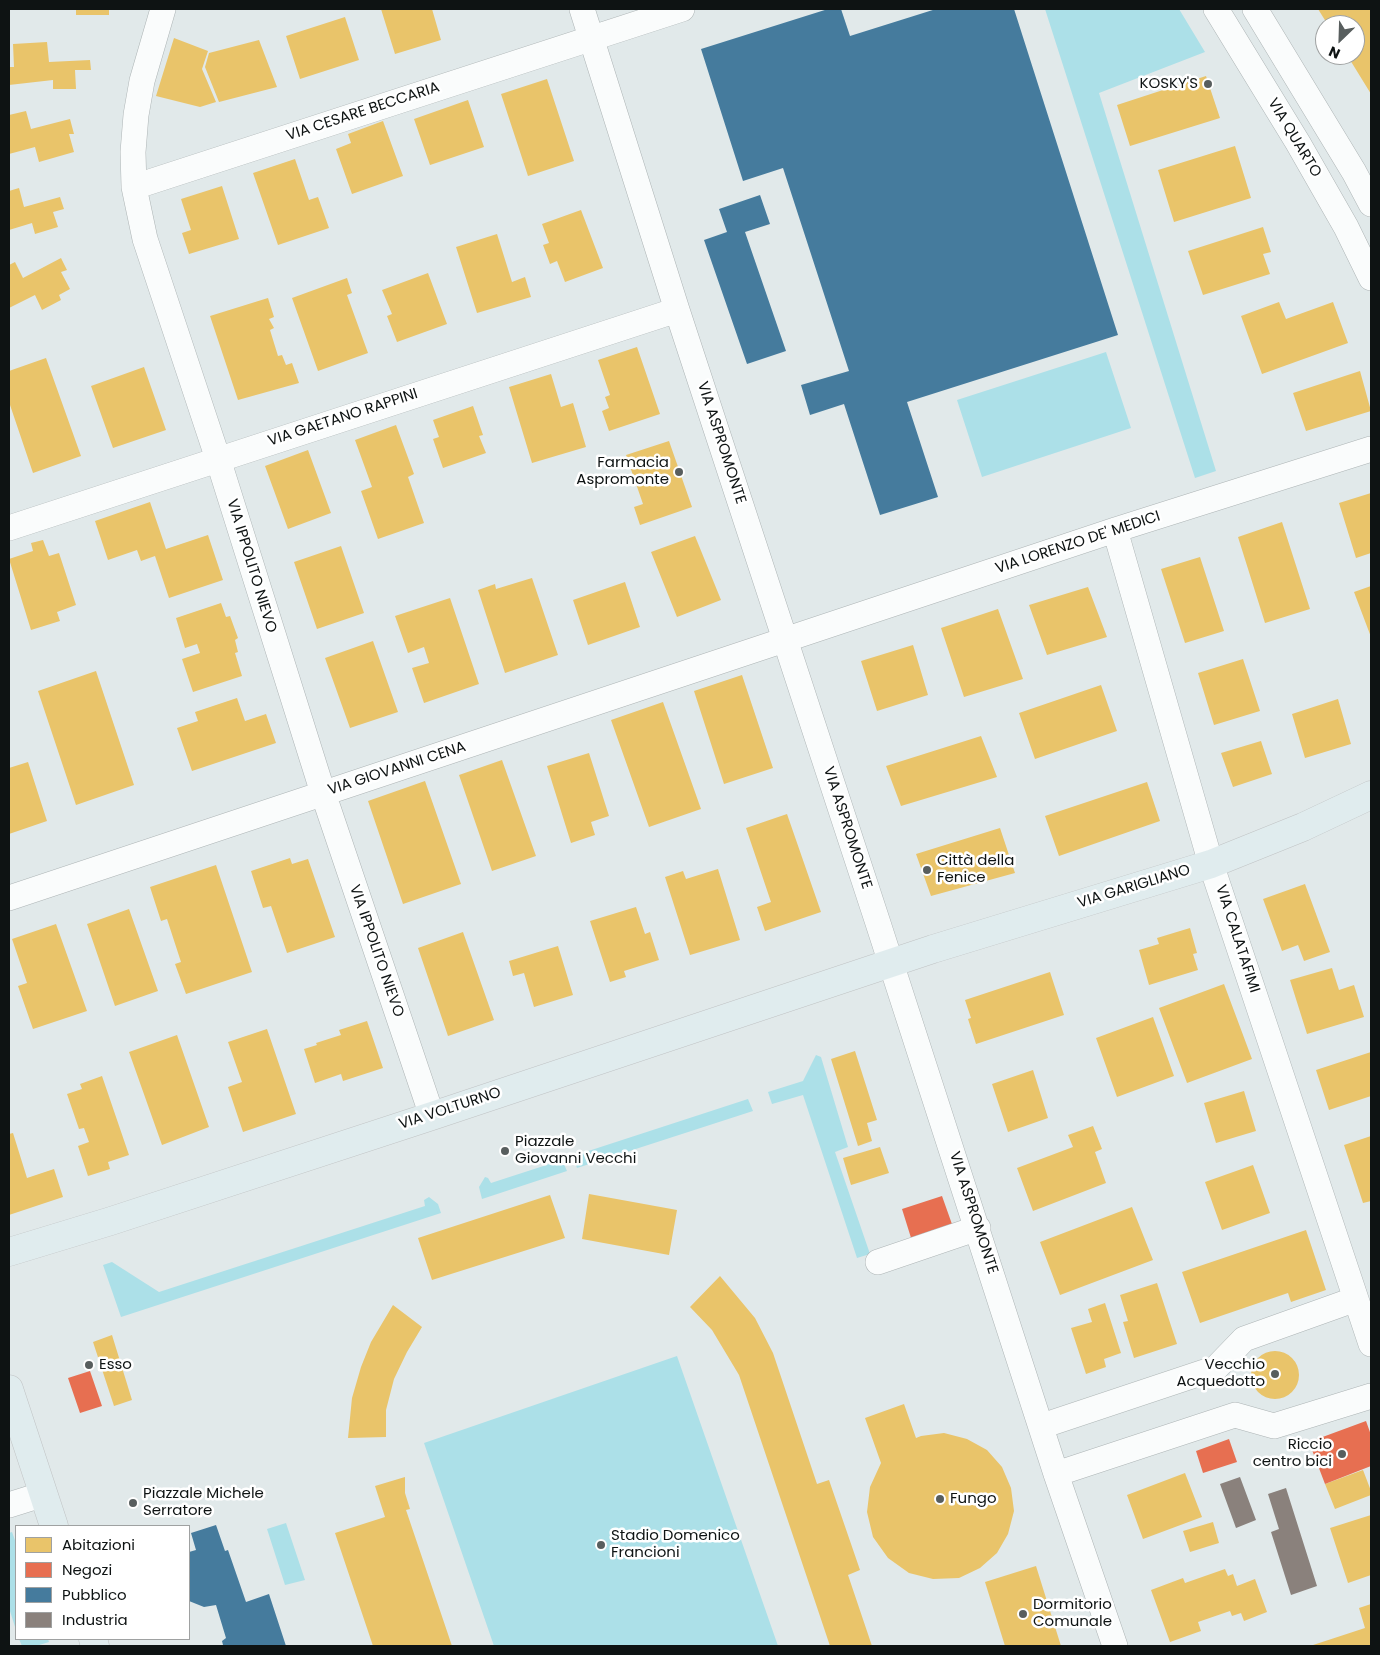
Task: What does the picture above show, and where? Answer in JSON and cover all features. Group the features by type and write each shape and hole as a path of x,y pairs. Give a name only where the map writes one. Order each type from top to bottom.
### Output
{"main road":[{"name":"VIA GARIGLIANO","path":"891,963 1211,864 1303,827 1371,795"},
{"name":"VIA VOLTURNO","path":"9,1252 112,1221 891,963"},
{"path":"9,1389 54,1525"}],"street":[{"name":"VIA IPPOLITO NIEVO","path":"163,9 142,81 136,115 133,152 134,188 145,239 218,459 322,793 432,1116"},
{"name":"VIA ASPROMONTE","path":"582,9 677,310 978,1228 1056,1474 1115,1646"},
{"name":"VIA CESARE BECCARIA","path":"134,188 591,37 682,9"},
{"name":"VIA QUARTO","path":"1216,9 1298,143 1370,273"},
{"path":"1255,9 1350,164 1371,204"},
{"name":"VIA GAETANO RAPPINI","path":"9,528 677,310"},
{"name":"VIA LORENZO DE' MEDICI","path":"786,641 1115,530 1371,449"},
{"name":"VIA CALATAFIMI","path":"1115,530 1211,864 1371,1344"},
{"name":"VIA GIOVANNI CENA","path":"9,898 786,641"},
{"path":"878,1262 978,1228"},
{"path":"1042,1426 1216,1368 1244,1339 1356,1299"},
{"path":"1056,1474 1235,1415 1274,1426 1371,1396"},
{"path":"9,1505 44,1494"}],"shaded area":[{"path":"1045,9 1179,9 1205,52 1099,93 1216,471 1195,478"},
{"path":"1106,352 1131,428 982,477 957,400"},
{"path":"816,1055 821,1057 848,1147 835,1152 870,1254 857,1258 803,1095 772,1104 768,1092 803,1081"},
{"path":"748,1099 753,1111 577,1168 573,1156"},
{"path":"562,1160 567,1171 482,1199 479,1187 485,1177 491,1183"},
{"path":"429,1197 438,1204 441,1213 121,1317 103,1265 112,1262 159,1292 425,1206 424,1200"},
{"name":"Stadio Domenico Francioni","path":"677,1356 778,1646 494,1646 424,1443"},
{"path":"286,1523 305,1580 285,1585 267,1529"},
{"path":"12,1532 15,1540 15,1627 9,1608 9,1533"},
{"path":"19,1640 48,1640 49,1642 36,1646 22,1646"}],"building: Abitazioni":[{"path":"76,9 109,9 109,15 76,15"},
{"path":"381,9 432,9 441,40 395,54"},
{"path":"1318,9 1371,9 1371,94 1353,65 1365,65 1365,15 1322,15"},
{"path":"345,17 359,60 300,79 286,36"},
{"path":"174,38 208,51 202,69 216,102 200,107 156,96"},
{"path":"259,40 277,87 219,102 205,67 209,53"},
{"path":"47,42 49,62 90,60 91,70 75,70 76,89 53,89 53,80 9,85 9,67 14,67 13,44"},
{"path":"1206,76 1220,118 1130,146 1117,105"},
{"path":"547,79 574,161 528,176 501,94"},
{"path":"468,100 484,147 430,165 414,119"},
{"path":"26,111 31,129 70,119 74,134 69,134 74,152 39,162 35,147 9,154 9,115"},
{"path":"383,121 403,176 352,194 336,149 351,143 348,134"},
{"path":"1235,146 1251,198 1174,222 1158,170"},
{"path":"295,159 309,200 318,197 329,228 278,245 253,173"},
{"path":"222,186 239,239 189,254 182,233 191,230 181,199"},
{"path":"19,188 24,207 60,197 64,209 53,212 58,227 35,234 32,223 9,230 9,191"},
{"path":"581,210 603,268 565,282 557,261 550,264 543,245 549,243 542,224"},
{"path":"1263,227 1271,252 1263,254 1270,274 1203,295 1188,251"},
{"path":"497,234 512,282 525,277 531,297 477,313 456,247"},
{"path":"61,258 67,270 61,272 70,289 59,295 61,300 42,310 35,295 9,308 9,265 15,262 23,278"},
{"path":"428,273 447,324 397,342 387,316 392,314 382,290"},
{"path":"347,278 352,293 347,295 368,353 318,371 292,298"},
{"path":"268,298 274,317 269,319 274,328 270,330 278,356 282,355 286,365 292,363 299,383 238,400 210,316"},
{"path":"1279,302 1286,319 1333,302 1348,343 1262,374 1241,316"},
{"path":"637,347 660,414 609,431 602,411 609,408 605,397 610,395 598,360"},
{"path":"46,358 81,456 33,473 9,402 9,371"},
{"path":"144,367 166,430 113,448 91,386"},
{"path":"1360,371 1371,411 1306,431 1293,393"},
{"path":"551,374 561,407 573,403 586,447 532,463 509,387"},
{"path":"473,406 483,435 479,436 486,453 443,468 433,439 439,437 433,420"},
{"path":"396,425 414,474 408,477 424,523 378,539 361,491 372,487 355,440"},
{"path":"669,441 692,507 640,525 634,507 643,504 626,455"},
{"path":"308,450 331,513 288,529 265,466"},
{"path":"1371,493 1371,553 1356,558 1339,503"},
{"path":"150,502 166,549 208,535 223,580 169,598 155,556 141,561 137,550 108,560 95,521"},
{"path":"1282,522 1310,609 1265,623 1238,537"},
{"path":"695,536 721,600 677,617 651,552"},
{"path":"43,540 49,556 59,553 76,605 57,612 60,621 31,630 9,559 33,551 31,543"},
{"path":"341,546 364,613 317,629 294,562"},
{"path":"1200,557 1224,631 1185,643 1161,569"},
{"path":"532,578 558,655 505,673 478,590 495,584 496,589"},
{"path":"625,582 640,627 588,645 573,600"},
{"path":"1371,586 1371,637 1354,592"},
{"path":"1088,587 1107,637 1047,655 1029,605"},
{"path":"450,598 479,684 424,703 412,668 429,663 424,647 408,653 395,616"},
{"path":"221,603 226,617 230,616 238,638 235,640 238,652 235,653 242,676 193,692 182,659 200,653 197,644 185,648 176,618"},
{"path":"998,609 1023,679 964,697 941,628"},
{"path":"373,641 398,712 350,728 325,658"},
{"path":"913,645 928,695 877,711 861,661"},
{"path":"1243,659 1260,711 1214,725 1198,673"},
{"path":"96,671 134,785 76,805 38,691"},
{"path":"742,675 773,768 724,784 694,691"},
{"path":"1101,685 1117,731 1035,759 1019,713"},
{"path":"237,698 245,721 266,714 276,743 192,771 177,728 198,721 195,712"},
{"path":"1338,699 1351,744 1305,758 1292,714"},
{"path":"663,702 701,809 649,827 611,720"},
{"path":"981,736 997,777 901,806 886,766"},
{"path":"1261,741 1272,774 1233,787 1221,753"},
{"path":"589,753 609,816 591,822 595,835 571,843 547,766"},
{"path":"502,760 536,856 492,871 459,775"},
{"path":"28,762 47,821 9,834 9,768"},
{"path":"425,781 461,884 403,904 368,801"},
{"path":"1147,782 1160,821 1059,856 1045,816"},
{"path":"787,814 821,912 765,931 757,907 771,902 746,828"},
{"path":"1000,828 1015,873 931,896 916,854"},
{"path":"290,858 292,864 308,859 335,937 287,953 271,906 263,908 251,871"},
{"path":"216,865 252,972 186,994 175,964 181,962 167,919 161,921 150,887"},
{"path":"718,869 740,940 690,955 665,877 683,871 686,879"},
{"path":"1305,884 1330,952 1304,961 1298,945 1282,951 1263,899"},
{"path":"636,907 645,934 650,932 659,960 624,971 626,977 610,982 590,921"},
{"path":"129,909 158,991 115,1006 87,924"},
{"path":"56,924 87,1011 33,1029 18,986 27,983 12,939"},
{"path":"1190,928 1197,953 1193,954 1198,970 1149,985 1139,950 1159,944 1157,938"},
{"path":"463,932 494,1020 448,1036 418,948"},
{"path":"558,946 573,995 534,1007 524,973 513,976 509,961"},
{"path":"1332,968 1339,990 1354,985 1364,1017 1307,1034 1290,980"},
{"path":"1050,972 1064,1015 976,1044 968,1019 971,1018 965,1000"},
{"path":"1224,984 1252,1059 1187,1083 1159,1008"},
{"path":"1153,1017 1174,1076 1117,1097 1096,1038"},
{"path":"367,1021 383,1068 343,1081 341,1074 315,1083 304,1049 341,1035 339,1030"},
{"path":"267,1029 296,1114 243,1132 228,1087 242,1082 228,1042"},
{"path":"177,1035 209,1127 162,1145 129,1052"},
{"path":"855,1051 877,1120 867,1123 872,1141 858,1146 831,1059"},
{"path":"1371,1052 1371,1096 1329,1110 1316,1070"},
{"path":"1033,1070 1048,1118 1008,1132 992,1084"},
{"path":"102,1076 129,1155 108,1162 110,1169 88,1176 78,1146 89,1142 84,1128 79,1129 67,1094 82,1089 80,1084"},
{"path":"1244,1091 1256,1131 1216,1143 1204,1103"},
{"path":"1093,1126 1102,1149 1095,1152 1106,1183 1033,1211 1017,1168 1073,1147 1068,1135"},
{"path":"13,1133 27,1178 54,1169 63,1197 9,1215 9,1134"},
{"path":"1371,1136 1371,1201 1363,1203 1344,1145"},
{"path":"880,1147 889,1173 851,1185 843,1158"},
{"path":"1253,1165 1270,1213 1222,1230 1205,1182"},
{"path":"589,1194 677,1210 669,1255 582,1239"},
{"path":"550,1195 565,1238 432,1280 418,1238"},
{"path":"1132,1207 1153,1260 1060,1295 1040,1242"},
{"path":"1306,1230 1326,1290 1291,1302 1288,1293 1200,1323 1182,1272"},
{"path":"720,1276 755,1318 773,1353 817,1484 829,1480 860,1570 848,1575 872,1646 830,1646 739,1375 712,1330 690,1307"},
{"path":"1157,1283 1177,1344 1134,1358 1123,1322 1128,1321 1120,1295"},
{"path":"1105,1303 1121,1353 1104,1359 1106,1367 1086,1374 1071,1328 1092,1322 1088,1309"},
{"path":"393,1305 422,1327 394,1379 386,1410 386,1437 348,1438 352,1398 361,1367 371,1342"},
{"path":"112,1335 132,1400 114,1406 93,1342"},
{"name":"Vecchio Acquedotto","path":"1270,1351 1280,1351 1292,1358 1299,1370 1299,1380 1292,1392 1280,1399 1270,1399 1262,1395 1255,1388 1251,1380 1251,1370 1255,1362 1262,1355"},
{"name":"Fungo","path":"904,1404 916,1438 944,1433 967,1439 987,1450 1002,1467 1011,1488 1014,1511 1008,1534 997,1553 980,1568 959,1578 933,1579 909,1573 888,1558 873,1537 867,1512 870,1487 881,1463 865,1418"},
{"path":"1363,1470 1371,1495 1335,1509 1325,1484"},
{"path":"1185,1473 1202,1517 1143,1539 1127,1495"},
{"path":"405,1477 405,1493 410,1509 406,1510 452,1646 373,1646 335,1533 385,1517 375,1486"},
{"path":"1371,1515 1371,1575 1348,1583 1330,1528"},
{"path":"1213,1522 1219,1543 1190,1552 1183,1531"},
{"name":"Dormitorio Comunale","path":"1036,1566 1061,1646 1005,1646 985,1582"},
{"path":"1225,1569 1228,1576 1233,1574 1237,1586 1255,1579 1267,1612 1244,1621 1241,1613 1232,1616 1230,1611 1198,1622 1201,1631 1170,1642 1151,1590 1183,1578 1185,1583"},
{"path":"1371,1604 1371,1646 1310,1646 1365,1628 1359,1608"}],"building: Negozi":[{"path":"942,1196 953,1227 912,1241 902,1209"},
{"path":"90,1371 102,1406 80,1413 68,1378"},
{"name":"Riccio centro bici","path":"1366,1421 1371,1435 1371,1466 1325,1484 1309,1442"},
{"path":"1229,1439 1237,1462 1203,1473 1196,1451"}],"building: Pubblico":[{"path":"828,9 841,9 850,36 936,9 1014,9 1118,335 907,402 938,497 880,515 844,404 810,415 801,385 849,371 783,168 743,181 701,49"},
{"path":"760,195 770,224 745,232 786,351 747,364 704,240 727,232 719,209"},
{"path":"216,1525 225,1551 228,1550 246,1602 269,1594 286,1646 223,1645 222,1641 226,1638 216,1605 204,1607 190,1601 190,1552 196,1550 191,1533"}],"building: Industria":[{"path":"1240,1477 1256,1520 1236,1528 1220,1484"},
{"path":"1286,1488 1317,1586 1291,1595 1271,1532 1279,1529 1268,1494"}],"place":[{"name":"KOSKY'S","path":"1208,84"},
{"name":"Farmacia Aspromonte","path":"679,472"},
{"name":"Città della Fenice","path":"927,870"},
{"name":"Piazzale Giovanni Vecchi","path":"505,1151"},
{"name":"Esso","path":"89,1365"},
{"name":"Vecchio Acquedotto","path":"1275,1374"},
{"name":"Riccio centro bici","path":"1342,1454"},
{"name":"Fungo","path":"940,1499"},
{"name":"Piazzale Michele Serratore","path":"133,1503"},
{"name":"Stadio Domenico Francioni","path":"601,1545"},
{"name":"Dormitorio Comunale","path":"1023,1614"}]}
